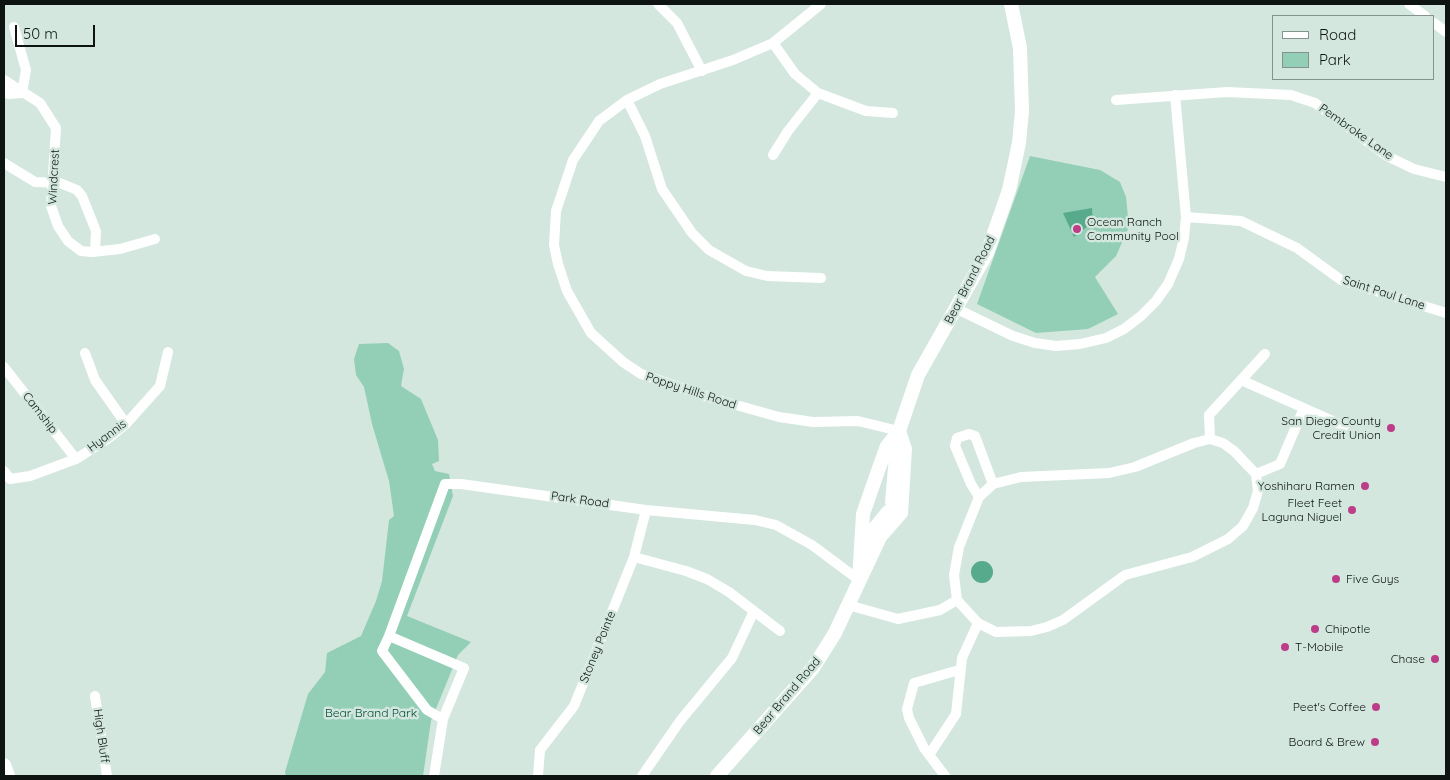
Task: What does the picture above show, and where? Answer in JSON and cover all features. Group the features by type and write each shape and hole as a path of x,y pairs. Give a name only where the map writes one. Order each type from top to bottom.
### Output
{"street":[{"path":"658,4 676,23 702,71"},
{"name":"Poppy Hills Road","path":"821,4 773,43 702,71 660,84 627,100 600,121 580,147 565,181 556,211 554,245 566,292 591,333 618,359 640,374 711,398 795,420 813,422 844,420 899,431"},
{"name":"Bear Brand Road","path":"859,580 863,514 887,446 899,431 918,375 987,253 1010,190 1019,143 1022,112 1020,48 1011,4"},
{"path":"1409,4 1424,15"},
{"path":"1435,24 1446,32"},
{"path":"4,92 9,94 22,93 26,70 14,27"},
{"path":"773,43 795,74 818,93 866,111 893,112"},
{"name":"Windcrest","path":"4,80 40,103 56,128 51,206 63,234 74,247 81,251 95,252 120,249 154,239"},
{"name":"Pembroke Lane","path":"1116,100 1227,92 1291,95 1315,103 1387,156 1414,169 1446,177"},
{"path":"774,155 788,131 818,93"},
{"path":"957,309 1013,336 1035,343 1067,346 1106,338 1124,329 1142,316 1168,284 1179,259 1186,218 1175,95"},
{"path":"627,100 645,136 662,189 692,234 709,250 746,271 767,276 821,278"},
{"path":"4,163 35,182 71,186 82,196 96,231 95,252"},
{"name":"Saint Paul Lane","path":"1186,218 1241,221 1297,248 1341,280 1446,313"},
{"name":"Hyannis","path":"7,475 30,476 76,458 109,438 126,424 160,386 168,352"},
{"path":"85,353 95,380 126,424"},
{"path":"1210,439 1209,415 1265,354"},
{"name":"Camship","path":"4,367 76,458"},
{"path":"1241,380 1344,426"},
{"path":"1256,474 1280,464 1304,408"},
{"name":"Bear Brand Road","path":"717,776 814,668 835,633 880,537 900,512 894,500 905,449 899,431"},
{"path":"979,497 971,484 955,446 957,438 969,434 975,436 993,484"},
{"path":"1210,439 1223,443 1234,451 1256,474 1258,491 1253,508 1243,526 1228,539 1192,557 1125,575 1068,616 1047,627 1014,632 996,632 978,622 957,600 954,575 959,548 979,497 993,484 1021,477 1109,473 1134,467 1194,443 1210,439"},
{"name":"Park Road","path":"443,719 427,710 382,652 445,484 461,484 646,510 756,520 776,524 812,545 859,580"},
{"path":"868,560 871,533 894,500 871,489"},
{"name":"Stoney Pointe","path":"538,776 540,750 574,706 634,557 646,510"},
{"path":"634,557 686,571 707,580 729,592 780,631"},
{"path":"848,605 898,619 940,610 957,600"},
{"path":"642,776 680,721 732,658 754,611"},
{"path":"928,754 956,714 960,670 965,649 978,622"},
{"path":"389,636 464,668 443,719 434,776"},
{"path":"945,776 928,754 908,713 914,684 960,670"},
{"name":"High Bluff","path":"95,696 107,776"},
{"path":"4,765 8,776"}],"green space":[{"path":"1030,156 1100,170 1120,182 1126,197 1129,227 1116,256 1095,277 1118,314 1088,329 1036,333 977,304"},
{"name":"Bear Brand Park","path":"388,343 399,351 404,369 401,386 421,399 438,440 439,461 432,464 435,471 449,474 453,496 407,616 471,642 458,655 431,721 423,776 286,776 285,772 308,694 325,672 327,653 361,636 376,601 382,581 389,520 394,516 389,481 372,424 364,387 356,375 354,359 359,344"}],"shaded area":[{"name":"Ocean Ranch Community Pool","path":"1092,208 1093,222 1074,237 1063,213"},
{"path":"982,561 992,568 993,572 986,582 982,583 972,576 971,572 978,562"}],"place":[{"name":"Ocean Ranch Community Pool","path":"1077,229"},
{"name":"San Diego County Credit Union","path":"1391,428"},
{"name":"Yoshiharu Ramen","path":"1365,486"},
{"name":"Fleet Feet Laguna Niguel","path":"1352,510"},
{"name":"Five Guys","path":"1336,579"},
{"name":"Chipotle","path":"1315,629"},
{"name":"T-Mobile","path":"1285,647"},
{"name":"Chase","path":"1435,659"},
{"name":"Peet's Coffee","path":"1376,707"},
{"name":"Board & Brew","path":"1375,742"}]}
